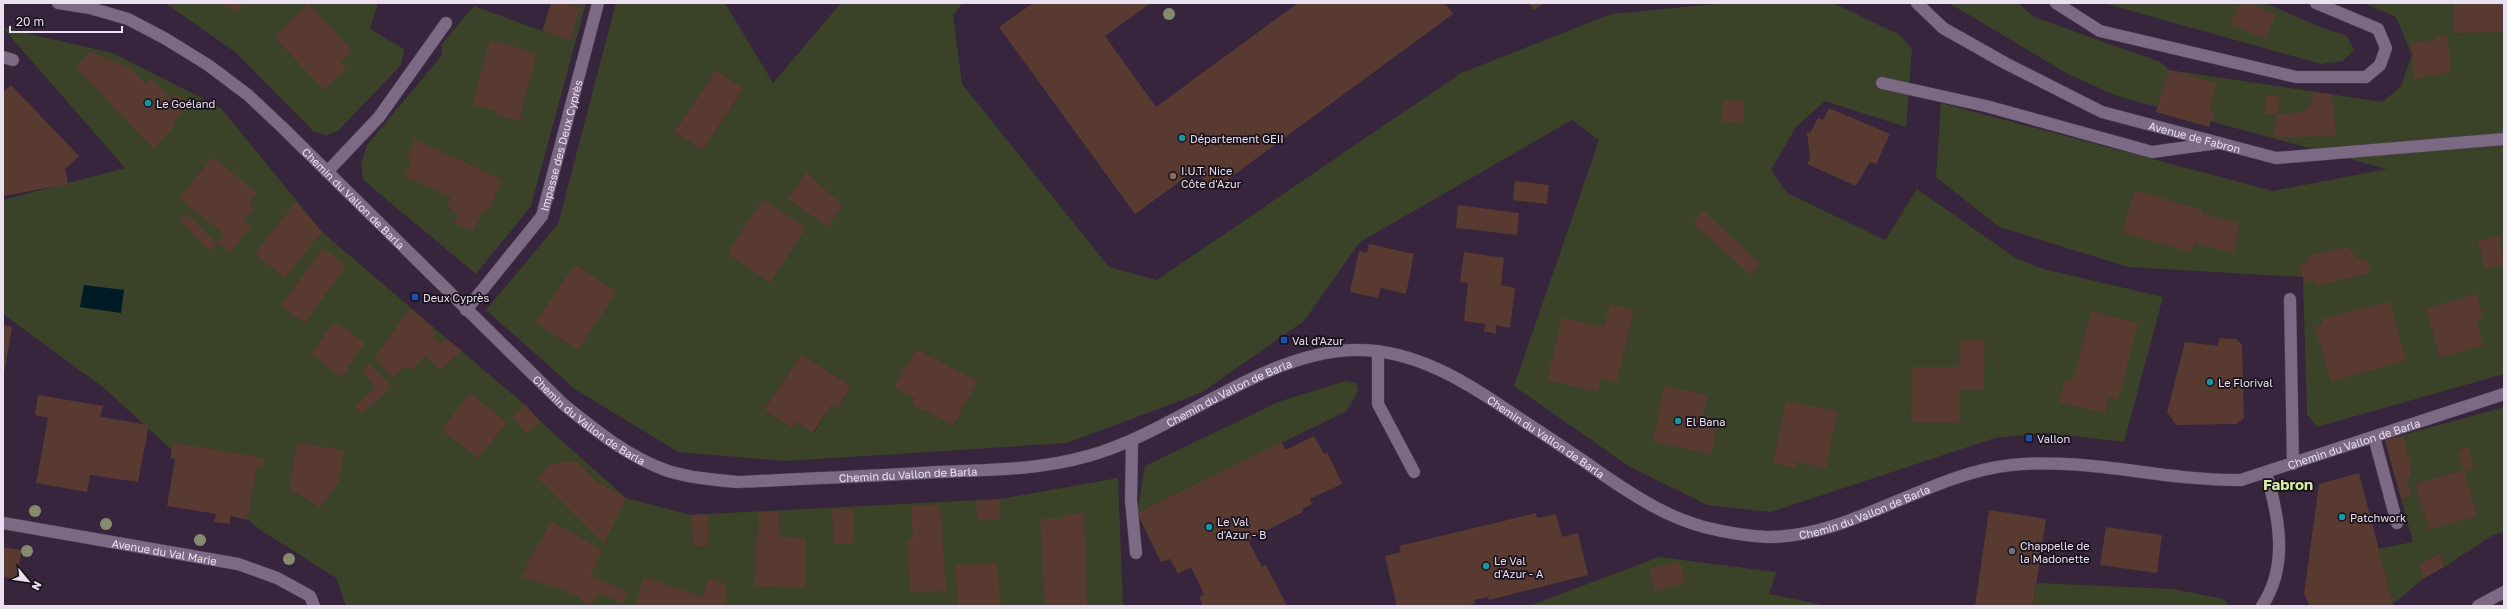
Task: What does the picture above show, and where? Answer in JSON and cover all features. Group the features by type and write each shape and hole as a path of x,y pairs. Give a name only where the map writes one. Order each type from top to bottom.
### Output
{"street":[{"name":"Chemin du Vallon de Barla","path":"58,3 90,8 128,19 208,65 248,95 563,404 603,436 635,456 668,471 701,478 738,482 991,470 1046,464 1087,457 1132,441 1268,372 1330,352 1354,350 1378,351 1399,355 1436,367 1469,384 1636,497 1672,516 1704,527 1768,537 1800,533 1840,523 1966,473 2006,465 2042,462 2073,463 2208,480 2241,480 2504,394"},
{"name":"Impasse des Deux Cyprès","path":"466,310 542,216 598,3"},
{"name":"Avenue de Fabron","path":"1917,3 1943,28 2005,63 2102,112 2276,158 2504,139"},
{"path":"2056,3 2100,31 2296,77 2366,77 2380,65 2386,48 2378,29 2316,3"},
{"path":"327,172 379,117 446,23"},
{"path":"1882,83 1986,106 2152,152 2218,143"},
{"path":"2290,299 2293,464"},
{"path":"1378,351 1378,404 1414,472"},
{"path":"2374,437 2397,523"},
{"path":"1132,441 1131,500 1136,553"},
{"path":"2262,606 2278,571 2280,542 2272,493 2266,473"},
{"name":"Avenue du Val Marie","path":"3,523 238,564 277,578 310,596 314,606"},
{"path":"2478,606 2504,592"}],"green space":[{"path":"168,3 378,3 370,29 404,49 401,65 338,131 326,135 314,132 235,52 168,5"},
{"path":"551,3 586,3 531,206 476,274 363,180 361,163 367,145 442,55 442,44 474,6 542,31"},
{"path":"616,3 725,3 773,83 841,3 963,3 953,15 962,84 1109,267 1157,280 1461,73 1611,14 1727,3 1833,3 1900,35 1912,49 1906,127 1825,101 1796,127 1771,170 1787,193 1885,240 1917,189 2014,257 2043,269 2163,297 2124,442 2047,433 1995,438 1771,512 1707,505 1630,467 1514,386 1599,140 1572,120 1360,242 1304,321 1201,393 1067,443 786,461 678,452 575,389 486,310 558,224","holes":["716,70 744,88 703,150 674,132","616,292 578,350 536,323","916,349 978,381 954,425 912,405 915,399 895,388","801,354 851,386 837,409 831,406 814,433 797,422 792,428 764,410"]},
{"path":"1949,3 2018,3 2034,17 2160,62 2169,70 2383,102 2401,86 2412,55 2396,17 2364,3 2504,3 2504,374 2317,427 2307,414 2303,277 2128,267 1999,227 1936,177 1941,103 2273,191 2387,169 2117,96 2068,74"},
{"path":"2103,3 2266,3 2317,26 2347,36 2354,50 2343,61 2321,64"},
{"path":"3,28 113,53 221,108 322,232 525,405 541,422 626,498 691,515 1000,499 1118,478 1123,606 346,606 336,578 259,529 104,388 3,314 3,200 125,168"},
{"path":"1345,381 1356,383 1358,390 1347,411 1137,513 1145,466 1278,402"},
{"path":"2504,407 2504,532 2493,535 2444,567 2439,553 2419,565 2423,579 2393,604 2378,549 2413,542 2385,440"},
{"path":"1659,557 1776,572 1769,594 1828,606 1529,606"},
{"path":"2037,583 2173,589 2224,599 2229,606 2033,606"}],"water":[{"path":"84,285 124,290 121,313 80,307"}],"building":[{"path":"215,3 243,3 240,12"},
{"path":"551,3 564,3 580,8 571,40 543,31"},
{"name":"Département GEII","path":"1033,3 1151,3 1105,36 1156,107 1298,3 1445,3 1453,14 1212,191 1196,170 1135,214 999,27"},
{"path":"1529,3 1544,3 1534,10"},
{"path":"2240,3 2251,3 2276,15 2265,39 2230,24"},
{"path":"2454,3 2504,3 2504,32 2454,33"},
{"path":"309,4 353,51 341,62 347,68 324,90 274,37"},
{"path":"2438,35 2448,36 2451,72 2414,79 2411,43 2436,40"},
{"path":"490,40 537,53 519,121 495,115 496,111 472,104"},
{"name":"Le Goéland","path":"90,52 130,68 146,84 151,78 172,99 178,95 189,106 174,121 176,124 154,149 75,67"},
{"path":"716,70 744,88 703,150 674,132"},
{"path":"2169,70 2217,83 2209,111 2215,111 2209,127 2156,112"},
{"path":"11,85 79,156 65,169 68,184 3,196 3,92"},
{"path":"2312,92 2331,94 2337,136 2273,138 2277,114 2306,112 2306,107 2312,105"},
{"path":"2267,95 2280,97 2277,114 2264,114"},
{"path":"1723,100 1744,101 1743,123 1721,121"},
{"path":"1829,108 1890,134 1876,164 1870,162 1856,186 1807,164 1810,159 1807,132 1810,133 1818,118 1823,120"},
{"path":"415,139 503,180 488,211 484,210 473,231 454,223 458,213 447,207 451,198 404,176 412,160 407,157"},
{"path":"213,157 257,193 249,203 254,209 244,221 251,227 230,253 217,243 224,234 179,198"},
{"path":"806,172 842,205 828,227 788,199"},
{"path":"1515,181 1549,185 1547,204 1513,200"},
{"path":"2135,190 2202,210 2202,214 2239,223 2234,253 2195,243 2191,253 2122,232"},
{"path":"763,199 806,228 770,283 727,253"},
{"path":"296,201 322,232 285,278 255,254"},
{"path":"1458,205 1519,213 1517,235 1456,228"},
{"path":"1704,211 1760,263 1750,275 1693,223"},
{"path":"187,214 217,243 209,251 181,221"},
{"path":"2499,235 2504,264 2485,269 2478,241"},
{"path":"1369,244 1414,254 1406,294 1381,288 1378,298 1350,292 1359,251 1367,253"},
{"path":"2348,247 2357,258 2368,261 2370,273 2317,286 2315,280 2306,283 2297,266 2309,263 2308,256"},
{"path":"323,248 346,266 305,323 281,306"},
{"path":"1464,252 1504,258 1501,285 1515,288 1510,328 1496,325 1496,334 1484,331 1485,324 1464,321 1468,283 1460,282"},
{"path":"575,264 617,292 578,350 535,323"},
{"path":"2477,294 2483,317 2476,320 2484,345 2440,358 2426,308"},
{"path":"2390,302 2406,360 2331,382 2315,327 2323,324 2322,319"},
{"path":"1610,304 1634,309 1617,382 1601,379 1598,392 1547,380 1562,318 1604,327"},
{"path":"410,308 432,327 431,329 436,334 433,337 440,344 447,339 462,351 440,370 426,356 411,370 405,366 394,378 374,359"},
{"path":"2091,311 2138,323 2118,400 2109,397 2105,413 2059,402 2066,378 2073,380"},
{"path":"334,321 365,343 342,377 311,354"},
{"path":"3,325 12,327 4,374 3,374"},
{"name":"Le Florival","path":"2219,338 2236,339 2242,345 2244,418 2236,424 2176,425 2167,412 2185,342 2218,346"},
{"path":"1960,340 1985,340 1984,390 1960,390 1960,423 1911,422 1912,367 1959,367"},
{"path":"916,349 978,381 954,425 912,405 915,399 894,388"},
{"path":"801,354 851,386 837,409 831,406 813,433 797,422 792,428 764,410"},
{"path":"370,364 392,387 362,414 355,406 376,387 361,371"},
{"name":"El Bana","path":"1664,386 1708,395 1702,421 1718,425 1711,454 1653,442"},
{"path":"470,393 507,422 478,458 441,430"},
{"path":"38,395 103,406 100,417 149,425 138,482 90,475 87,492 36,483 48,418 35,415"},
{"path":"1786,401 1838,411 1826,468 1796,462 1795,468 1773,463"},
{"path":"525,405 541,422 526,434 512,417"},
{"path":"2403,435 2412,471 2407,481 2412,495 2401,499 2385,440"},
{"name":"Le Val d'Azur - B","path":"1314,436 1324,454 1327,452 1342,484 1310,499 1312,504 1302,509 1303,512 1248,540 1262,567 1266,565 1287,606 1203,606 1199,597 1204,594 1191,567 1178,574 1170,559 1161,562 1137,513 1281,442 1286,450"},
{"path":"173,443 265,458 262,468 257,467 247,520 230,516 230,524 214,522 216,514 167,506 175,459 170,458"},
{"path":"297,443 344,450 339,481 320,508 289,488"},
{"path":"2468,447 2474,468 2464,470 2458,451"},
{"path":"577,461 595,481 626,498 604,544 538,478 550,464"},
{"path":"2464,470 2477,516 2429,530 2416,484"},
{"name":"Patchwork","path":"2359,473 2393,604 2391,606 2310,606 2304,594 2319,484"},
{"path":"1000,499 1001,519 978,521 976,501"},
{"path":"940,505 946,591 910,592 907,538 913,538 911,506"},
{"path":"853,509 854,543 834,544 832,510"},
{"name":"Chappelle de la Madonette","path":"1989,510 2046,519 2033,606 1975,606"},
{"path":"759,512 779,512 780,537 806,538 805,588 755,586 756,537 758,536"},
{"path":"1084,513 1087,606 1045,606 1040,519 1063,518 1063,515"},
{"name":"Le Val d'Azur - A","path":"1536,513 1537,518 1556,514 1562,537 1578,533 1588,575 1489,600 1488,597 1474,600 1475,604 1465,606 1397,606 1385,556 1401,552 1399,546"},
{"path":"708,514 709,545 693,546 691,515"},
{"path":"551,521 602,550 591,576 628,592 623,603 598,593 592,606 580,601 582,597 521,576"},
{"path":"2106,527 2162,535 2157,573 2100,565"},
{"path":"3,547 22,550 16,579 3,577"},
{"path":"2439,553 2444,567 2423,579 2419,565"},
{"path":"1680,562 1686,583 1655,591 1649,569"},
{"path":"997,563 1001,606 958,606 955,565"},
{"path":"644,577 702,597 709,578 726,584 726,606 635,606"}],"place":[{"name":"Le Goéland","path":"148,103"},
{"name":"Département GEII","path":"1182,138"},
{"name":"I.U.T. Nice Côte d'Azur","path":"1173,176"},
{"name":"Deux Cyprès","path":"415,297"},
{"name":"Val d'Azur","path":"1284,340"},
{"name":"Le Florival","path":"2210,382"},
{"name":"El Bana","path":"1678,421"},
{"name":"Vallon","path":"2029,438"},
{"name":"Patchwork","path":"2342,517"},
{"name":"Le Val d'Azur - B","path":"1209,527"},
{"name":"Chappelle de la Madonette","path":"2012,551"},
{"name":"Le Val d'Azur - A","path":"1486,566"}],"district":[{"name":"Fabron","path":"2288,484"}]}
